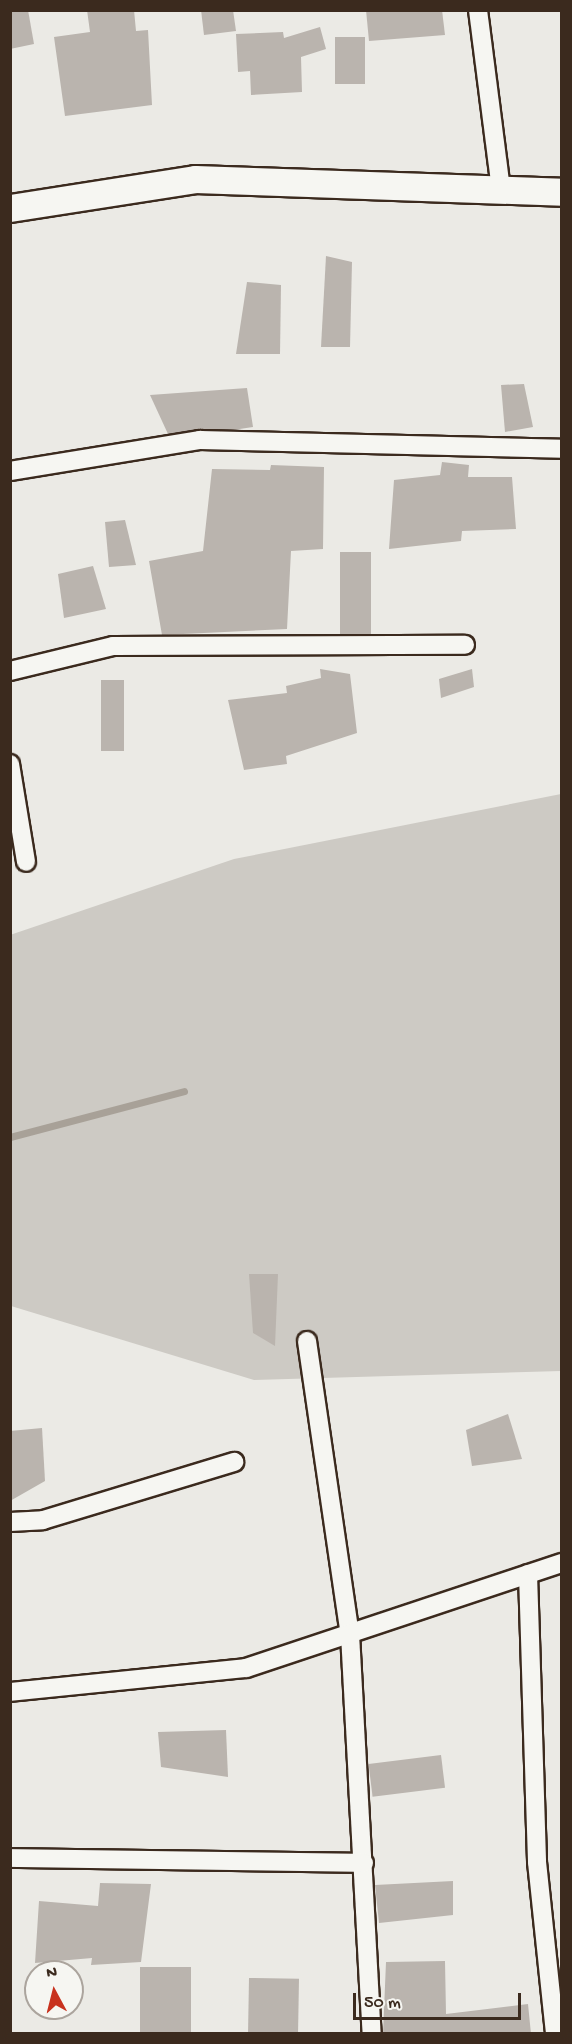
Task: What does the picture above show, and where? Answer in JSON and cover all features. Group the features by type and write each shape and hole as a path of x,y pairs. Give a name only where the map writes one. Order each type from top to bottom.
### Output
{"street":[{"path":"478,10 501,190"},
{"path":"10,208 195,179 561,192"},
{"path":"10,471 200,440 561,449"},
{"path":"10,671 113,646 465,645"},
{"path":"10,764 26,862"},
{"path":"307,1341 350,1634 372,2034"},
{"path":"10,1522 43,1520 234,1462"},
{"path":"10,1692 246,1668 561,1563"},
{"path":"528,1574 537,1862 555,2034"},
{"path":"10,1858 364,1863"}],"shaded area":[{"path":"561,794 561,1371 254,1380 11,1306 10,935 234,859"}],"building":[{"path":"10,10 28,10 34,44 10,49"},
{"path":"87,10 134,10 136,31 148,30 152,105 65,116 54,37 90,32"},
{"path":"201,10 233,10 236,31 204,35"},
{"path":"366,10 442,10 445,35 369,41"},
{"path":"320,27 326,49 301,57 302,92 251,95 250,71 238,72 236,34 283,32 284,38"},
{"path":"335,37 365,37 365,84 335,84"},
{"path":"326,256 352,262 350,347 321,347"},
{"path":"247,282 281,285 280,354 236,354"},
{"path":"524,384 533,427 505,432 501,385"},
{"path":"247,388 253,427 233,430 168,434 150,395"},
{"path":"442,462 469,465 468,477 512,477 516,529 462,531 461,541 389,549 394,480 440,475"},
{"path":"271,465 324,467 323,549 291,551 287,629 162,635 149,561 203,551 212,469 270,470"},
{"path":"125,520 136,565 109,567 105,522"},
{"path":"340,552 371,552 371,634 340,634"},
{"path":"93,566 106,609 64,618 58,574"},
{"path":"320,669 350,674 357,733 286,756 287,764 244,770 228,700 287,693 286,686 321,678"},
{"path":"472,669 474,687 441,698 439,679"},
{"path":"101,680 124,680 124,751 101,751"},
{"path":"249,1274 278,1274 275,1346 253,1333"},
{"path":"508,1414 522,1459 472,1466 466,1430"},
{"path":"42,1428 45,1481 10,1501 10,1431"},
{"path":"226,1730 228,1777 161,1767 158,1732"},
{"path":"441,1755 445,1788 373,1797 369,1764"},
{"path":"453,1881 453,1915 379,1923 375,1885"},
{"path":"100,1883 151,1884 141,1962 91,1965 92,1958 35,1960 39,1901 98,1906"},
{"path":"445,1961 446,2014 528,2004 531,2034 383,2034 386,1962"},
{"path":"140,1967 191,1967 191,2034 140,2034"},
{"path":"249,1978 299,1979 298,2034 248,2034"}],"waterway":[{"path":"10,1137 184,1091"}]}
